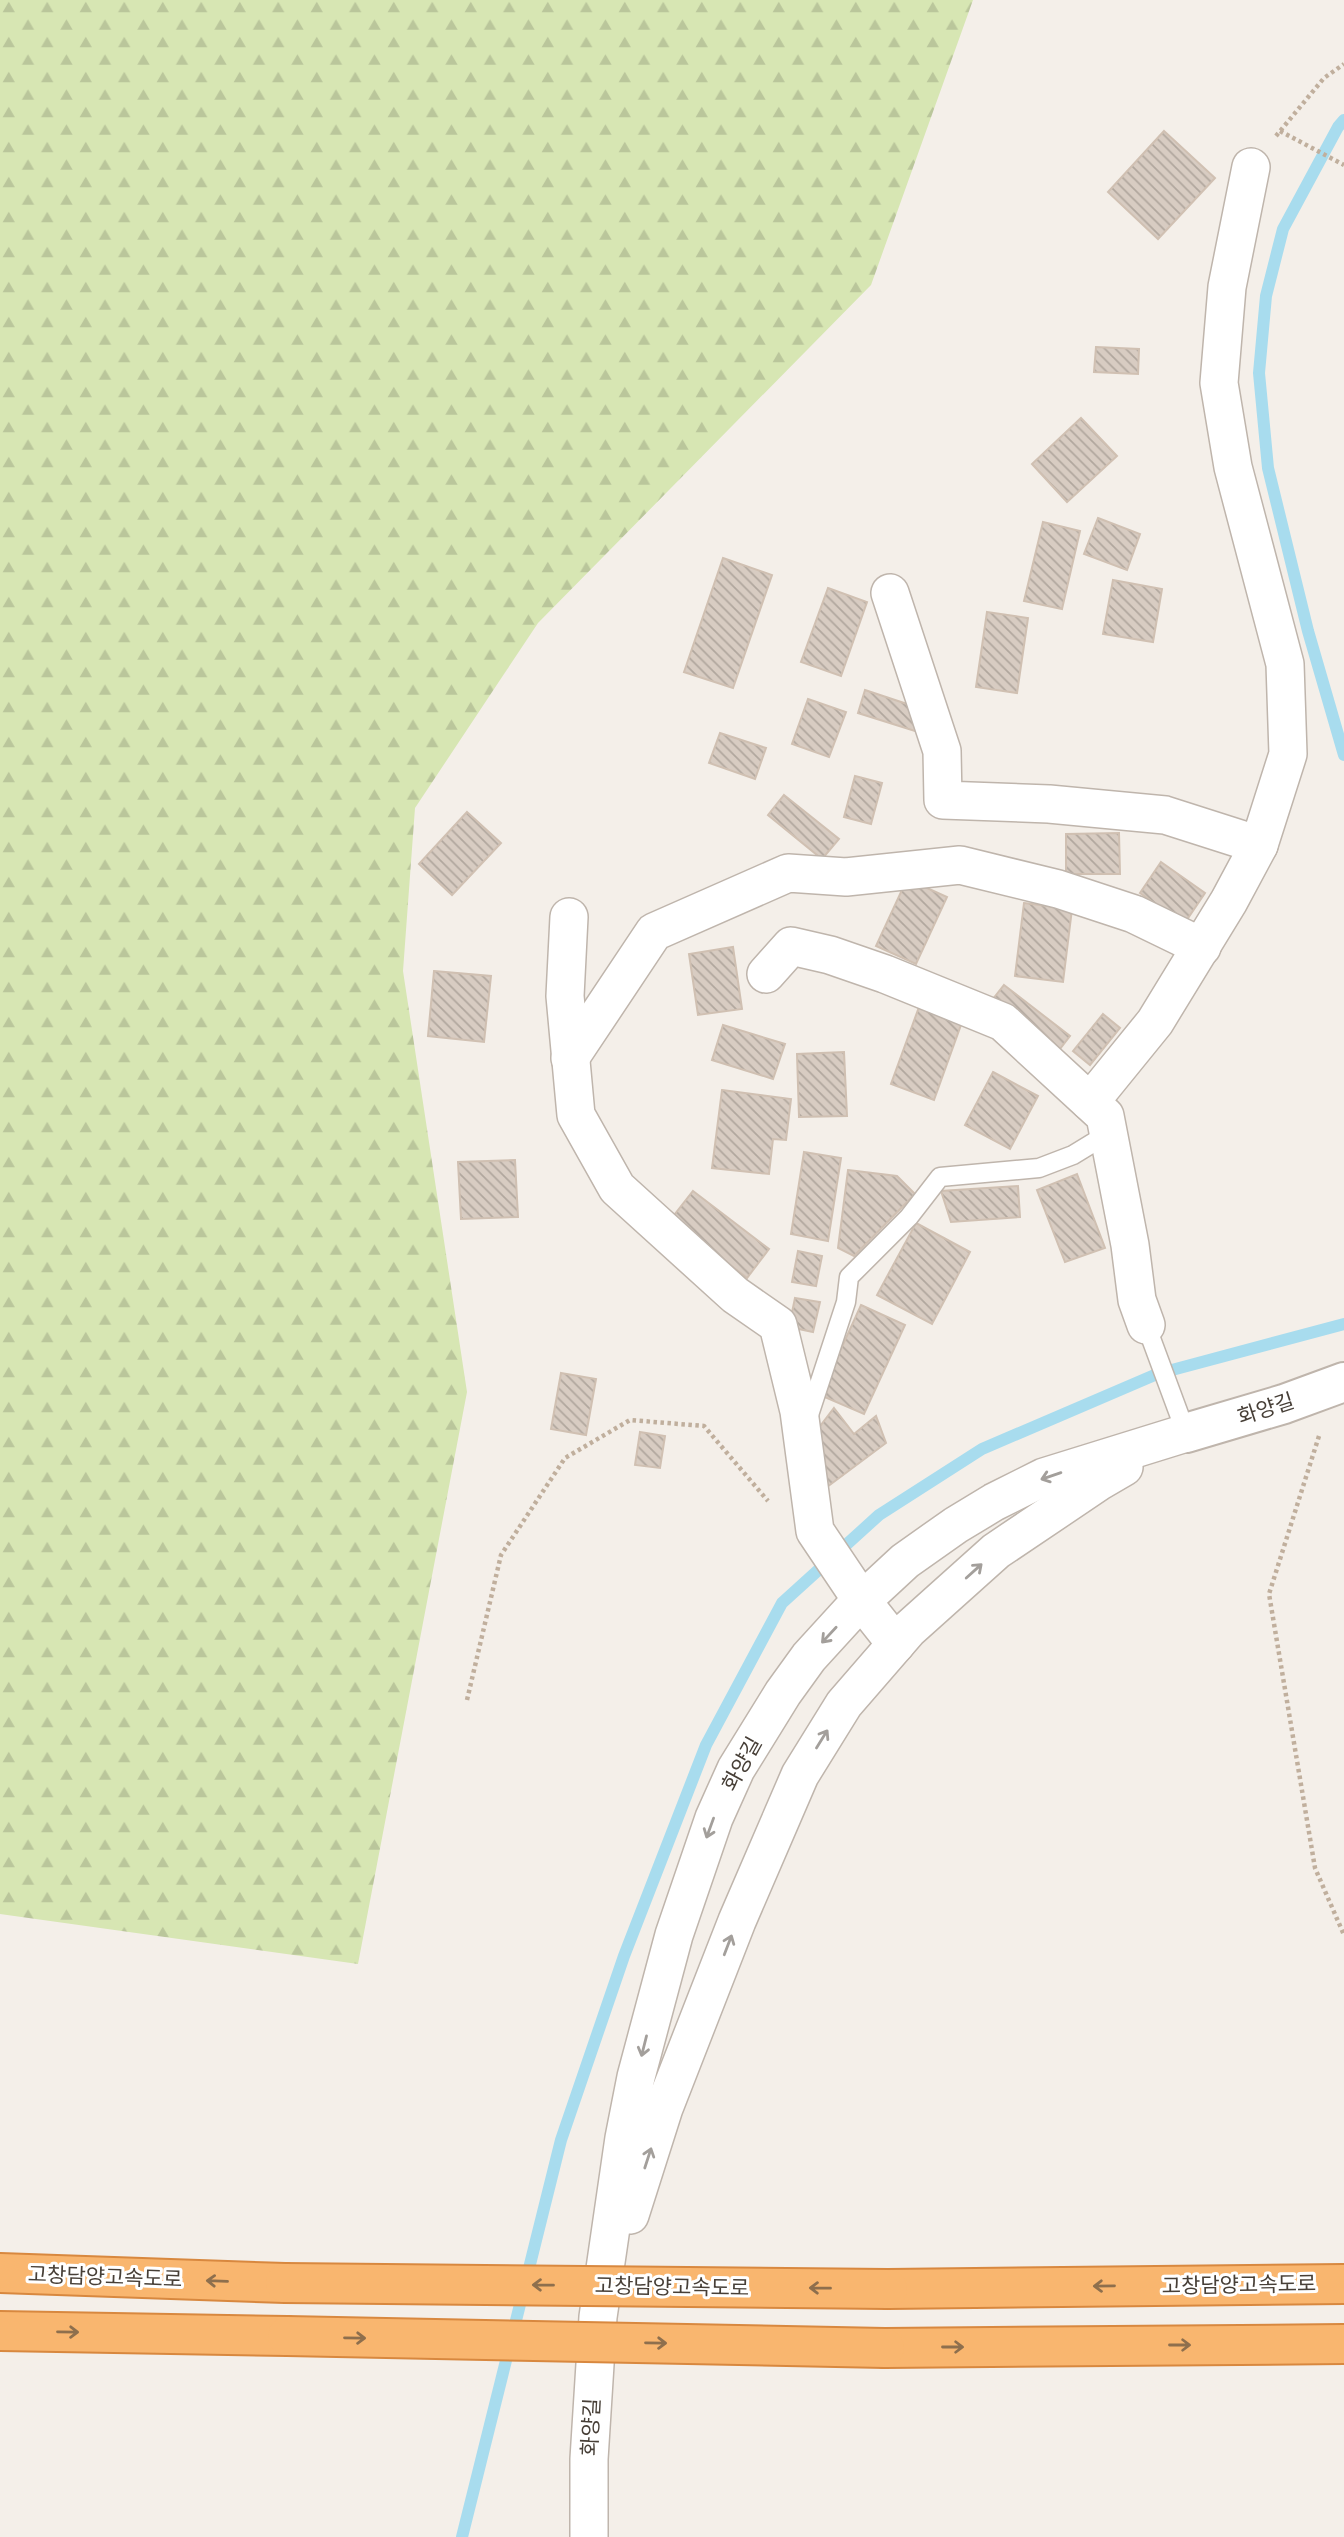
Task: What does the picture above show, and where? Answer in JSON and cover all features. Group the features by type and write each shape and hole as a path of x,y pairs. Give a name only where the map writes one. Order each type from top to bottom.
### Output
{"highway":[{"name":"고창담양고속도로","path":"0,2273 285,2283 888,2289 1344,2284"},
{"path":"0,2331 885,2348 1344,2344"}],"street":[{"path":"1090,1102 1155,1022 1202,947 1259,845 1288,754 1285,664 1233,467 1219,383 1227,286 1251,167"},
{"path":"890,593 942,751 943,800 1049,804 1165,815 1259,845"},
{"path":"570,1058 653,932 788,873 846,877 960,865 1058,889 1134,914 1202,947"},
{"path":"569,917 565,996 576,1115 617,1188 735,1295 778,1325 799,1411 815,1531 855,1591 896,1644"},
{"path":"766,974 791,946 830,955 885,974 1003,1023 1105,1115 1130,1245 1137,1300 1146,1325"},
{"name":"화양길","path":"589,2537 589,2459 598,2316 622,2151 636,2077 674,1935 714,1818 736,1769 783,1693 855,1591 994,1502 1044,1477 1284,1404 1340,1383"},
{"name":"화양길","path":"598,2316 664,2108 737,1921 800,1775 844,1703 909,1629 996,1551 1100,1481 1186,1433"}],"lane":[{"path":"802,1434 846,1302 849,1278 909,1217 940,1177 1039,1168 1073,1155 1109,1133"},
{"path":"1146,1325 1186,1433"}],"path":[{"path":"1251,167 1324,78 1344,64"},
{"path":"1280,131 1344,165"},
{"path":"1340,1383 1269,1594 1315,1868 1344,1935"},
{"path":"467,1700 501,1555 565,1458 629,1420 704,1426 781,1516 815,1531"}],"green space":[{"path":"0,0 973,0 871,285 538,623 415,808 403,971 467,1392 358,1964 0,1914"}],"building":[{"path":"1164,131 1215,178 1158,239 1108,192"},
{"path":"1096,347 1139,349 1138,374 1094,372"},
{"path":"1081,418 1117,456 1067,502 1032,464"},
{"path":"1098,518 1140,534 1127,570 1084,554"},
{"path":"1043,522 1080,531 1062,609 1024,601"},
{"path":"723,558 772,575 733,688 684,672"},
{"path":"1113,580 1162,589 1153,642 1103,634"},
{"path":"828,588 867,602 841,676 801,662"},
{"path":"987,612 1028,618 1017,693 976,687"},
{"path":"865,690 922,709 915,731 858,713"},
{"path":"808,699 846,712 829,757 792,744"},
{"path":"720,733 766,748 755,779 709,763"},
{"path":"855,776 882,783 871,824 844,817"},
{"path":"784,795 839,839 822,859 768,815"},
{"path":"467,812 501,843 452,895 419,864"},
{"path":"1119,833 1120,874 1066,874 1066,834"},
{"path":"1161,862 1205,893 1184,924 1140,893"},
{"path":"907,879 947,897 916,964 876,946"},
{"path":"1024,903 1072,909 1063,982 1015,976"},
{"path":"733,947 742,1009 698,1015 689,954"},
{"path":"434,971 491,976 484,1042 428,1036"},
{"path":"1004,985 1070,1036 1056,1054 989,1004"},
{"path":"919,1007 962,1022 934,1100 891,1084"},
{"path":"1103,1014 1120,1028 1090,1065 1073,1051"},
{"path":"723,1025 785,1044 773,1079 712,1060"},
{"path":"844,1052 847,1116 799,1117 797,1054"},
{"path":"993,1072 1038,1096 1010,1149 965,1125"},
{"path":"722,1090 791,1099 786,1140 773,1139 769,1174 712,1168"},
{"path":"804,1152 841,1158 828,1241 791,1234"},
{"path":"515,1160 518,1217 461,1219 458,1162"},
{"path":"848,1170 897,1176 915,1194 854,1256 838,1248"},
{"path":"1077,1174 1105,1248 1065,1262 1037,1190"},
{"path":"1018,1186 1020,1217 951,1222 941,1191"},
{"path":"693,1191 769,1249 747,1278 671,1219"},
{"path":"916,1223 970,1252 932,1324 877,1295"},
{"path":"798,1251 822,1256 816,1286 792,1282"},
{"path":"795,1298 820,1302 813,1332 789,1327"},
{"path":"861,1305 905,1325 864,1414 820,1395"},
{"path":"561,1373 596,1379 586,1435 551,1429"},
{"path":"834,1408 854,1434 876,1416 886,1443 819,1493 811,1438"},
{"path":"640,1432 665,1436 660,1468 635,1465"}],"waterway":[{"path":"1344,120 1283,229 1266,296 1259,373 1268,468 1308,631 1344,755"},
{"path":"462,2537 561,2140 624,1956 706,1745 782,1603 879,1515 982,1449 1157,1374 1344,1324"}]}
